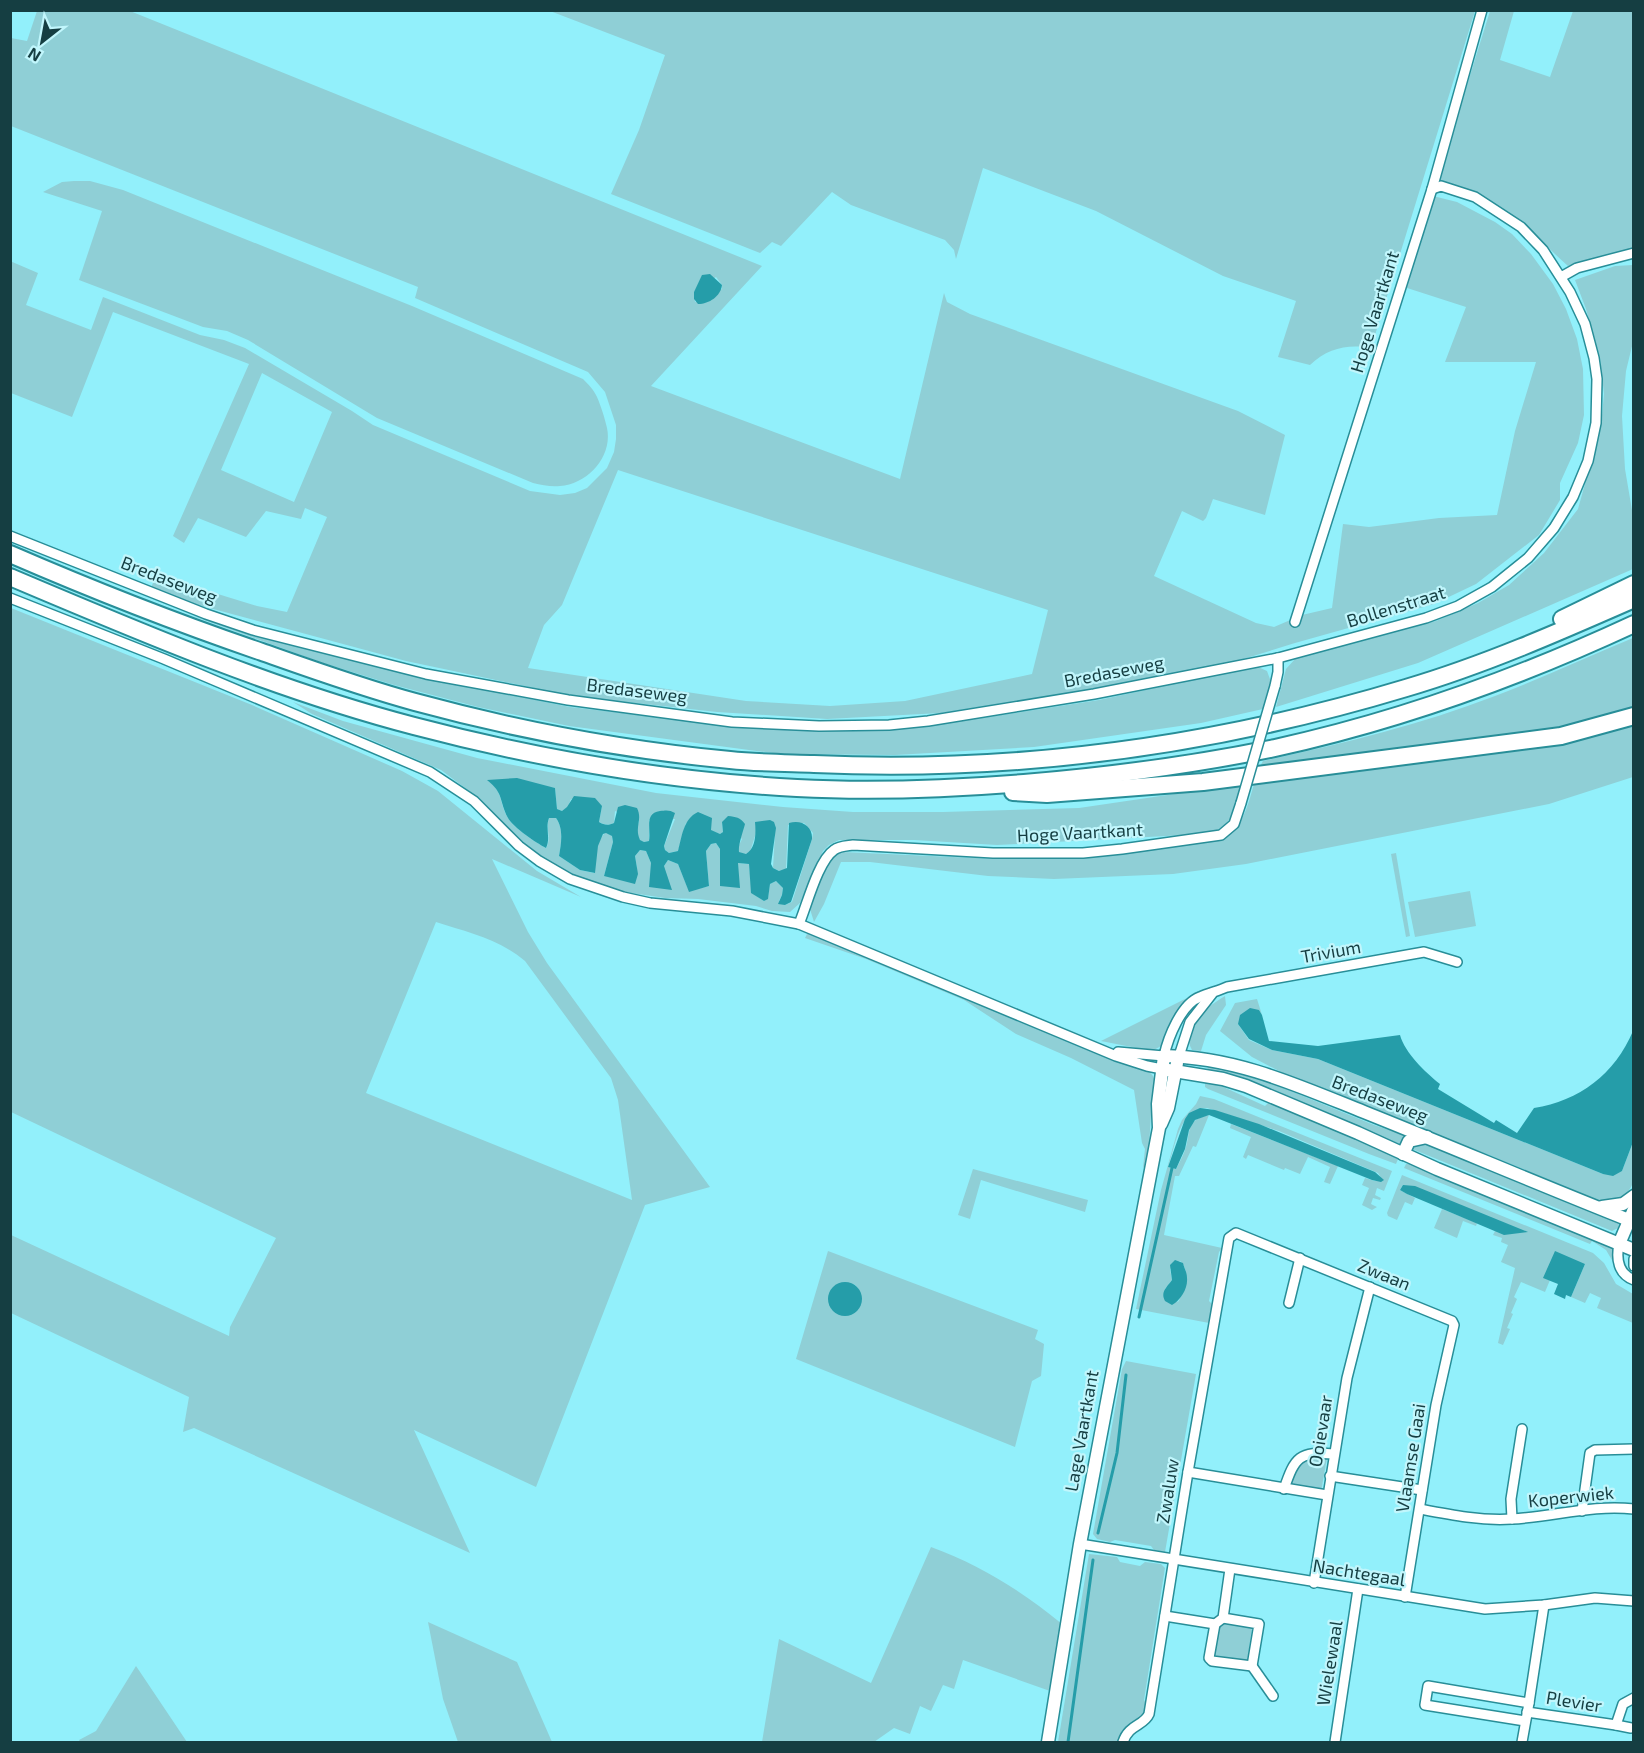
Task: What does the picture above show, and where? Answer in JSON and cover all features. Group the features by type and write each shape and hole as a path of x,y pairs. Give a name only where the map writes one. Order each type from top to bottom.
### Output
{"highway":[{"path":"10,554 214,636 337,679 414,702 499,723 602,743 733,760 840,765 944,765 1050,758 1158,745 1219,734 1326,711 1409,687 1535,642 1634,600"},
{"path":"10,577 212,659 329,701 411,725 548,757 650,774 798,788 940,789 1047,794 1203,782 1561,736 1634,716"},
{"path":"1490,659 1517,639 1634,584"},
{"path":"940,789 1088,778 1181,765 1277,747 1384,719 1485,685 1579,649 1634,624"}],"street":[{"name":"Hoge Vaartkant","path":"1295,622 1432,189 1482,10"},
{"name":"Bollenstraat","path":"1278,658 1426,618 1458,606 1492,587 1528,558 1554,528 1581,479 1593,443 1598,403 1596,369 1590,340 1579,308 1544,250 1521,227 1475,197 1441,186 1432,189"},
{"path":"1561,277 1577,268 1634,253"},
{"name":"Bredaseweg","path":"10,536 253,630 426,674 568,700 732,722 819,726 928,721 1094,694 1278,658"},
{"name":"Bredaseweg","path":"10,598 164,659 430,772 474,801 526,851 570,879 623,897 650,903 732,912 799,924 1131,1062 1163,1062 1179,1056 1249,1068 1428,1137 1598,1207 1632,1217"},
{"name":"Hoge Vaartkant","path":"799,924 824,862 832,851 844,846 993,853 1083,853 1221,835 1234,824 1241,803 1275,686 1278,658"},
{"name":"Trivium","path":"1163,1062 1170,1037 1182,1015 1199,997 1227,987 1424,952 1457,962"},
{"path":"1179,1056 1186,1029 1212,994"},
{"name":"Lage Vaartkant","path":"1159,1128 1168,1108 1179,1056"},
{"name":"Bredaseweg","path":"1163,1062 1176,1071 1223,1079 1246,1086 1402,1154 1634,1250"},
{"name":"Lage Vaartkant","path":"1048,1743 1080,1544 1159,1128 1158,1104 1163,1062"},
{"path":"1402,1154 1410,1141 1428,1137"},
{"path":"1598,1207 1617,1206 1634,1196"},
{"path":"1632,1217 1619,1244 1617,1257 1623,1273 1634,1280"},
{"name":"Zwaan","path":"1232,1235 1240,1233 1452,1321 1454,1325"},
{"name":"Zwaluw","path":"1124,1743 1129,1731 1147,1719 1149,1714 1188,1472 1229,1238 1232,1235"},
{"path":"1289,1303 1300,1258"},
{"path":"1634,1260 1634,1266"},
{"name":"Ooievaar","path":"1314,1583 1347,1378 1370,1287"},
{"name":"Vlaamse Gaai","path":"1405,1597 1436,1405 1454,1325"},
{"name":"Koperwiek","path":"1512,1519 1511,1499 1522,1429"},
{"path":"1582,1511 1590,1453 1595,1450 1634,1449"},
{"path":"1284,1489 1291,1468 1301,1458 1313,1452 1334,1454"},
{"path":"1188,1472 1327,1495"},
{"path":"1330,1476 1422,1490"},
{"name":"Koperwiek","path":"1420,1509 1476,1519 1512,1519 1616,1507 1634,1509"},
{"name":"Nachtegaal","path":"1080,1544 1314,1583 1485,1608 1544,1605 1596,1598 1634,1600"},
{"path":"1230,1569 1209,1658 1212,1661 1252,1666"},
{"name":"Wielewaal","path":"1335,1743 1358,1589"},
{"path":"1522,1743 1544,1605"},
{"path":"1166,1616 1259,1624 1252,1666 1273,1696"},
{"path":"1428,1686 1527,1712 1425,1705 1428,1686"},
{"name":"Plevier","path":"1616,1725 1623,1704 1634,1698"},
{"name":"Plevier","path":"1527,1712 1631,1728"}],"shaded area":[{"path":"37,11 130,11 762,266 651,386 900,479 944,293 947,302 970,314 1238,411 1285,435 1265,515 1213,499 1203,521 1182,511 1154,576 1256,623 1274,627 1302,615 1332,608 1343,524 1369,527 1439,518 1497,515 1515,431 1536,362 1445,362 1466,307 1404,287 1433,196 1457,202 1495,222 1512,234 1531,254 1553,284 1566,309 1577,339 1583,369 1584,415 1578,443 1560,483 1560,500 1539,535 1476,584 1434,604 1237,661 1097,688 941,713 827,719 717,712 572,696 406,661 180,600 151,588 156,575 257,606 287,612 327,517 305,508 301,519 266,511 246,537 198,518 184,543 173,536 249,364 113,312 72,417 11,393 10,261 38,273 26,305 91,330 103,297 200,335 224,340 245,348 373,425 530,491 560,495 575,493 587,488 607,468 614,452 616,425 605,392 588,372 415,298 418,287 11,126 11,38 27,41","holes":["716,277 722,289 695,302 694,292","262,373 332,412 294,502 221,470","618,470 1048,610 1032,674 905,701 830,706 746,701 528,668 544,625 562,605"]},
{"path":"550,11 1475,11 1371,348 1346,347 1331,351 1310,365 1278,357 1296,301 1223,276 1096,211 983,168 956,259 954,250 945,240 851,205 832,192 781,246 772,242 760,253 611,194 639,130 665,55"},
{"path":"1490,11 1514,11 1500,60 1550,77 1573,11 1633,11 1633,251 1568,266 1508,215 1475,195 1437,182"},
{"path":"90,181 123,190 412,306 583,379 596,394 606,424 608,438 602,458 589,474 570,484 553,486 533,483 377,418 248,340 227,331 203,327 79,280 102,211 43,192 62,182"},
{"path":"1633,265 1633,342 1626,371 1622,416 1625,469 1633,516 1633,569 1418,663 1276,707 1286,669 1295,659 1436,621 1478,603 1509,585 1544,553 1578,509 1601,426 1604,394 1600,358 1575,280 1615,266"},
{"path":"710,274 722,285 721,289 714,299 698,304 694,299 694,292 702,275"},
{"path":"11,608 252,705 402,771 438,791 537,871 581,897 492,859 528,932 547,963 710,1187 645,1205 536,1487 414,1430 470,1553 194,1428 183,1432 189,1397 11,1313 11,1235 229,1336 230,1327 276,1238 11,1112","holes":["436,922 494,942 525,961 611,1078 618,1100 632,1200 366,1093"]},
{"path":"193,616 403,673 570,707 716,724 827,730 942,724 1099,700 1256,666 1267,671 1271,682 1263,709 1201,723 1034,747 895,755 780,754 569,726 478,707 394,685 320,662"},
{"path":"1633,638 1633,711 1579,727 1259,768 1263,761 1380,733 1467,706"},
{"path":"293,702 343,721 477,758 656,793 783,807 853,812 1079,808 1242,784 1234,810 1227,822 1214,831 1204,834 997,845 914,840 839,840 823,851 800,903 790,912 772,911 756,906 698,899 665,898 618,891 573,876 527,849 469,791 441,770 312,714","holes":["488,780 555,788 557,809 562,811 568,807 571,799 602,806 599,822 606,825 614,823 615,811 639,821 636,832 640,841 649,841 649,820 675,819 664,846 669,853 678,851 686,823 720,834 723,832 722,822 742,839 738,852 744,854 750,852 756,833 775,834 773,868 779,871 786,870 788,825 804,823 813,833 792,902 785,905 779,901 783,888 776,881 770,884 768,898 764,901 752,893 749,864 738,863 738,866 721,864 720,849 716,843 711,844 706,851 709,886 689,891 678,864 668,860 664,866 651,870 646,851 640,850 635,856 637,868 604,876 613,842 612,836 606,832 598,846 594,873 580,870 559,856 561,832 556,818 549,818 546,848 511,822 505,813 497,789"]},
{"path":"1633,721 1633,777 1549,804 1246,864 1173,874 1054,879 988,876 870,862 841,862 814,922 810,909 825,868 830,861 843,852 997,859 1125,852 1215,841 1232,832 1237,826 1246,810 1254,784 1510,752 1570,742"},
{"path":"517,778 555,788 557,809 562,811 574,796 595,798 602,806 599,822 604,824 614,823 618,807 625,805 637,808 639,812 638,835 644,842 649,841 649,822 652,815 655,812 668,810 673,812 675,813 664,846 669,853 678,851 686,824 698,812 712,818 711,830 720,834 723,832 722,822 728,816 741,820 745,824 739,852 746,854 754,844 755,822 770,820 774,822 776,828 771,864 779,871 787,868 789,823 798,822 808,827 811,830 812,839 791,902 785,905 778,904 783,888 776,881 770,884 768,899 764,901 751,893 749,864 738,863 740,888 720,886 720,849 716,843 711,844 706,851 709,886 689,892 678,864 668,860 664,866 672,890 649,887 651,863 646,851 640,850 635,856 638,874 635,884 604,876 613,842 612,836 606,833 603,834 598,846 595,873 580,870 559,856 561,832 556,818 549,818 546,848 520,830 508,818 499,793 487,780"},
{"path":"1396,853 1410,936 1406,937 1391,854"},
{"path":"1470,891 1476,926 1415,937 1408,902"},
{"path":"808,932 1148,1070 1157,1087 1151,1115 1148,1162 1143,1168 1145,1149 1142,1143 1134,1090 1071,1058 1016,1034 964,1000 866,959 805,938"},
{"path":"1225,996 1226,1005 1206,1035 1201,1051 1192,1050 1189,1034 1192,1026 1197,1018"},
{"path":"1187,998 1169,1025 1163,1045 1152,1051 1101,1041"},
{"path":"1257,999 1262,1015 1259,1010 1238,1024 1249,1040 1272,1050 1318,1059 1603,1174 1622,1171 1633,1142 1633,1183 1630,1189 1618,1199 1607,1201 1595,1199 1489,1155 1304,1084 1252,1057 1220,1031 1235,1003"},
{"path":"1250,1008 1259,1010 1262,1015 1269,1041 1318,1046 1400,1035 1411,1055 1440,1084 1438,1089 1494,1123 1496,1120 1517,1133 1534,1108 1566,1099 1594,1083 1616,1060 1633,1031 1633,1142 1622,1171 1613,1176 1603,1174 1318,1059 1272,1050 1249,1039 1238,1024 1240,1015"},
{"path":"1208,1065 1271,1083 1374,1125 1431,1144 1611,1218 1619,1224 1618,1228 1612,1231 1259,1086 1207,1073"},
{"path":"1205,1083 1217,1084 1265,1106 1269,1102 1362,1141 1398,1159 1396,1164 1208,1089"},
{"path":"1200,1096 1214,1099 1392,1171 1384,1191 1377,1188 1375,1195 1381,1198 1380,1200 1373,1198 1371,1204 1377,1207 1372,1210 1362,1205 1369,1188 1362,1185 1365,1178 1383,1181 1378,1173 1279,1131 1207,1108 1198,1109 1190,1114 1176,1139 1168,1167 1176,1169 1185,1150 1189,1130 1193,1123 1209,1115 1196,1147 1193,1146 1179,1176 1175,1176 1164,1235 1222,1248 1219,1252 1209,1301 1213,1305 1209,1323 1136,1309 1161,1190 1178,1129 1182,1120","holes":["1180,1261 1186,1281 1178,1302 1165,1289 1172,1280 1170,1269"]},
{"path":"1200,1108 1215,1110 1259,1124 1375,1172 1384,1180 1381,1182 1372,1180 1209,1115 1195,1120 1189,1130 1185,1149 1176,1169 1168,1167 1185,1119 1189,1113"},
{"path":"1231,1124 1338,1166 1330,1184 1324,1182 1330,1167 1308,1157 1300,1174 1248,1155 1246,1159 1243,1157 1251,1137 1230,1128"},
{"path":"1406,1164 1412,1164 1614,1249 1619,1272 1606,1250 1592,1241 1590,1244 1404,1168"},
{"path":"973,1169 1088,1200 1085,1212 981,1180 970,1219 958,1215"},
{"path":"1402,1175 1593,1253 1604,1263 1616,1284 1633,1294 1633,1323 1597,1308 1601,1298 1590,1293 1585,1303 1571,1297 1585,1264 1544,1278 1550,1280 1545,1292 1521,1282 1514,1297 1517,1299 1507,1328 1510,1329 1503,1345 1498,1343 1515,1268 1501,1262 1508,1245 1501,1242 1502,1238 1493,1235 1495,1231 1504,1235 1403,1185 1400,1190 1415,1198 1412,1205 1405,1202 1397,1220 1388,1216 1387,1213"},
{"path":"1403,1185 1415,1186 1528,1232 1504,1235 1407,1194 1400,1190"},
{"path":"1442,1209 1477,1223 1476,1226 1463,1221 1457,1238 1434,1228"},
{"path":"828,1251 1038,1330 1035,1339 1044,1344 1041,1376 1032,1381 1015,1447 796,1359","holes":["854,1284 858,1289 861,1303 855,1311 845,1315 832,1309 829,1294"]},
{"path":"1555,1251 1585,1264 1571,1297 1566,1295 1565,1299 1554,1294 1558,1284 1543,1278"},
{"path":"1175,1260 1183,1263 1187,1282 1183,1293 1172,1305 1165,1301 1163,1295 1172,1280 1170,1265"},
{"path":"845,1282 857,1287 862,1299 857,1311 845,1316 833,1311 828,1299 833,1287"},
{"path":"1126,1361 1196,1374 1165,1552 1154,1550 1151,1546 1097,1539 1093,1534 1122,1369"},
{"path":"1317,1456 1327,1458 1321,1492 1288,1486 1298,1467 1306,1460"},
{"path":"931,1547 967,1562 1000,1580 1062,1624 1050,1691 963,1660 954,1689 943,1685 931,1711 920,1706 910,1734 894,1728 874,1742 762,1742 779,1639 871,1683"},
{"path":"1089,1554 1117,1557 1120,1562 1140,1566 1145,1562 1161,1564 1165,1568 1144,1700 1147,1704 1145,1715 1130,1726 1120,1742 1058,1742"},
{"path":"428,1622 517,1662 552,1742 458,1742 443,1699"},
{"path":"1227,1623 1252,1628 1247,1662 1212,1657 1217,1628"},
{"path":"136,1666 187,1742 80,1742 79,1740 96,1731"}],"waterway":[{"path":"1139,1317 1172,1168"},
{"path":"1098,1533 1117,1453 1126,1375"},
{"path":"1068,1742 1093,1560"}]}
